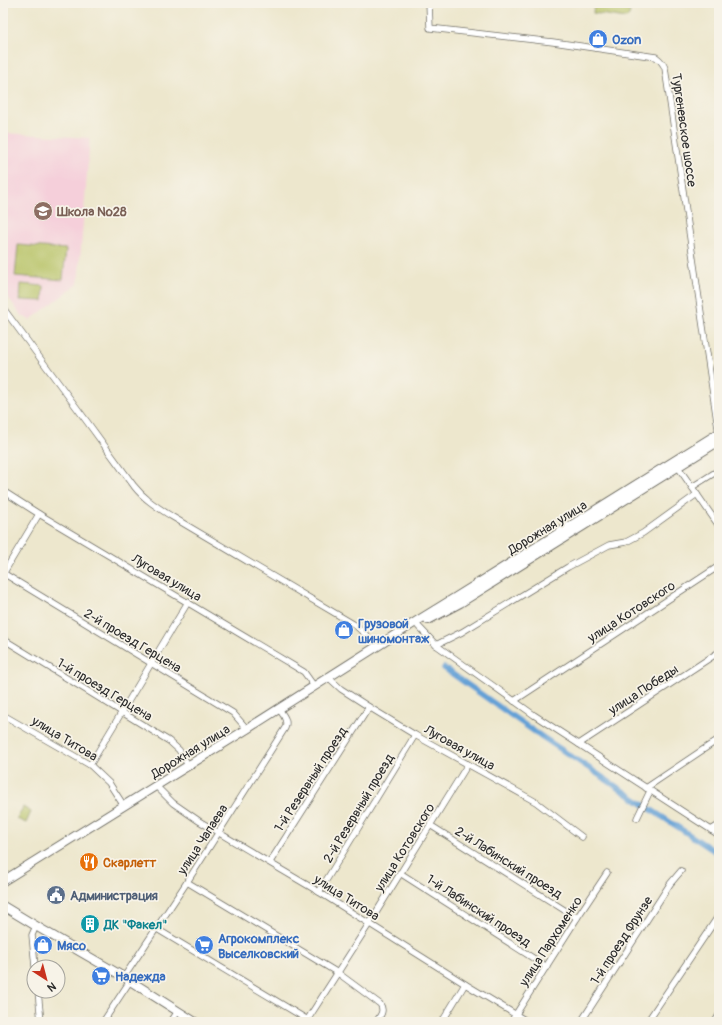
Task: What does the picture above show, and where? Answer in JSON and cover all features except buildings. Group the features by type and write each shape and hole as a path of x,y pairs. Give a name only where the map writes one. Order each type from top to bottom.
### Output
{"main road":[{"name":"Дорожная улица","path":"388,640 418,626 460,603 678,467 719,436"},
{"name":"Дорожная улица","path":"3,881 248,729 417,621 719,436"},
{"path":"3,906 127,979 195,1022"}],"street":[{"name":"Тургеневское шоссе","path":"429,3 430,28 553,42 656,57 663,63 665,68 719,436"},
{"path":"3,308 134,486 149,502 355,625 378,646"},
{"path":"678,467 719,526"},
{"path":"692,487 719,470"},
{"name":"Луговая улица","path":"3,491 304,672 314,686"},
{"path":"436,645 462,632 568,567 610,545 626,542 643,534 697,494"},
{"path":"3,574 39,514"},
{"name":"улица Котовского","path":"514,701 719,566"},
{"name":"2-й проезд Герцена","path":"3,574 234,713 248,729"},
{"path":"90,765 188,602"},
{"path":"418,626 436,645 534,715 719,835"},
{"name":"1-й проезд Герцена","path":"3,639 169,741 179,750 188,765"},
{"name":"улица Победы","path":"579,744 719,652"},
{"name":"Луговая улица","path":"328,678 341,690 415,735 536,802 582,837"},
{"name":"1-й Резервный проезд","path":"270,862 369,707"},
{"name":"улица Чапаева","path":"103,1022 157,929 286,728 287,723 279,709"},
{"name":"улица Титова","path":"3,714 90,765 109,783 124,806"},
{"name":"2-й Резервный проезд","path":"319,892 415,735"},
{"path":"637,818 648,790 719,740"},
{"name":"улица Котовского","path":"307,1021 468,764"},
{"name":"улица Титова","path":"156,786 173,803 195,818 319,892 528,1022"},
{"name":"2-й Лабинский проезд","path":"430,825 577,918"},
{"path":"711,830 719,825"},
{"name":"1-й проезд Фрунзе","path":"581,1022 670,884 681,871"},
{"name":"1-й Лабинский проезд","path":"400,873 546,966"},
{"name":"улица Пархоменко","path":"511,1022 607,873"},
{"path":"187,882 338,973 380,1004 383,1010 376,1022"},
{"path":"647,1022 719,915"},
{"path":"35,959 32,935 36,926"},
{"path":"157,929 307,1021"},
{"path":"442,1022 465,984"},
{"path":"39,999 41,1022"},
{"path":"171,1022 178,1011"},
{"path":"715,1022 719,1015"}],"shaded area":[{"name":"Школа №28","path":"3,133 90,138 78,284 30,320 21,315 3,290"}],"green space":[{"path":"594,3 619,4 627,8 630,12 626,18 593,13"},
{"path":"18,245 66,249 63,280 15,276"},
{"path":"21,284 44,286 43,301 20,300"},
{"path":"23,807 31,812 26,823 17,819"}],"waterway":[{"path":"444,668 535,732 719,854"}],"place":[{"name":"Ozon","path":"598,39"},
{"name":"Школа №28","path":"43,211"},
{"name":"Грузовой шиномонтаж","path":"344,630"},
{"name":"Скарлетт","path":"89,862"},
{"name":"Администрация","path":"56,895"},
{"name":"ДК \"Факел\"","path":"90,924"},
{"name":"Мясо","path":"43,945"},
{"name":"Агрокомплекс Выселковский","path":"204,945"},
{"name":"Надежда","path":"101,976"}]}
